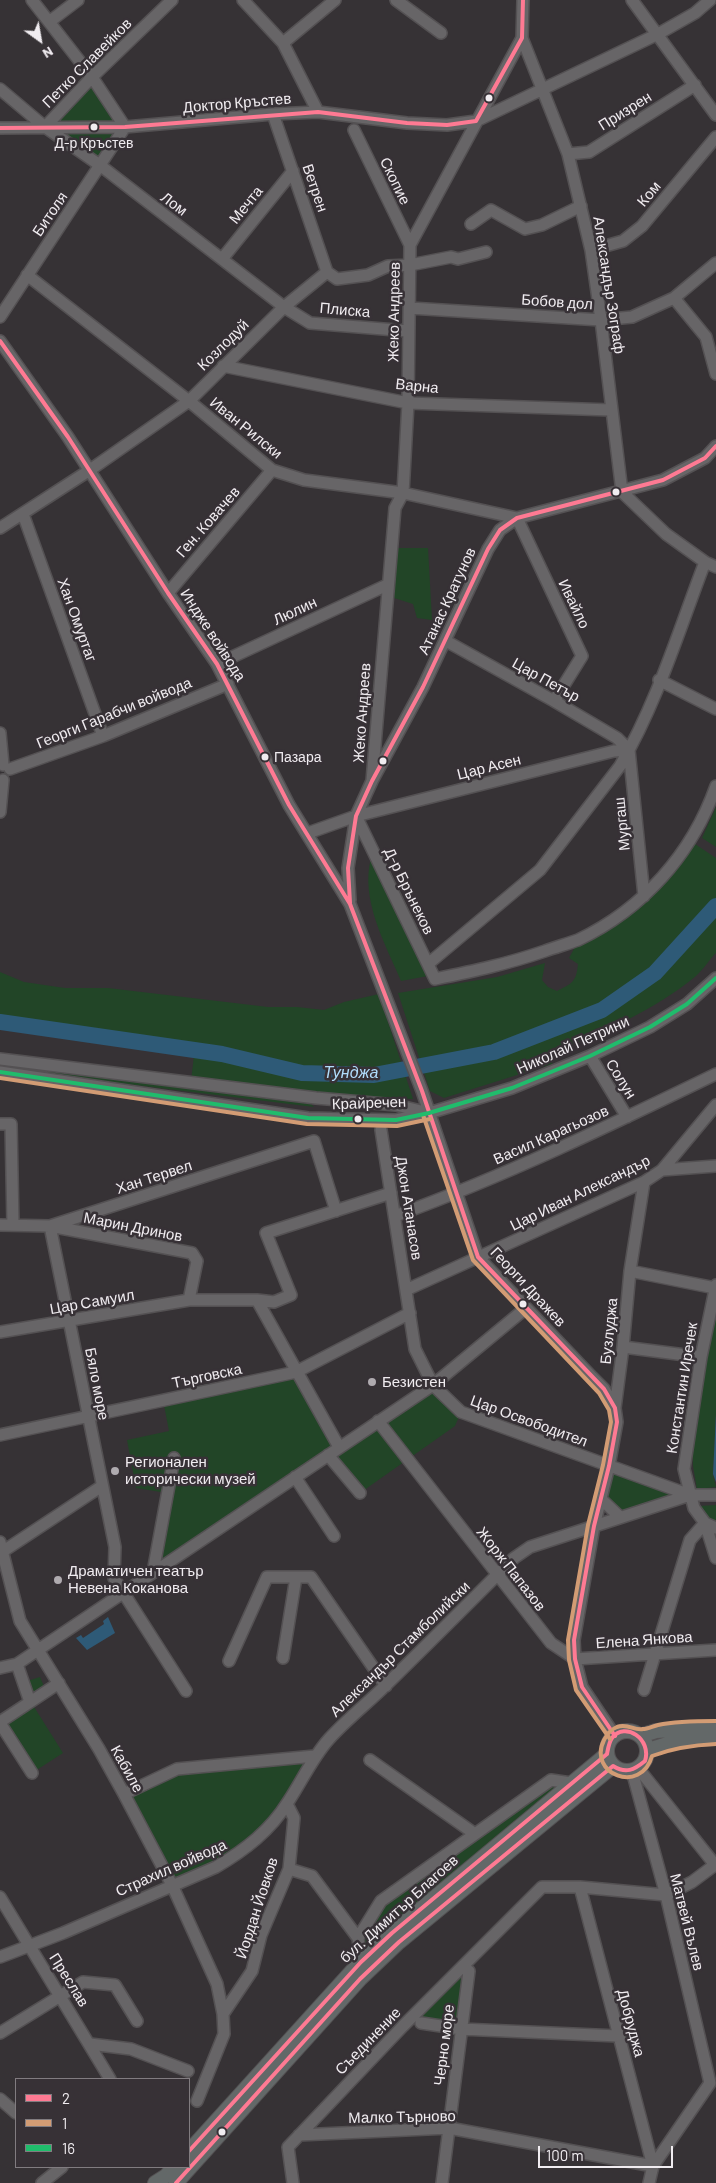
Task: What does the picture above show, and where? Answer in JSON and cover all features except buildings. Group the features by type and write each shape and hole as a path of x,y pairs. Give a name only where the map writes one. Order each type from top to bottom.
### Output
{"main road":[{"path":"640,1736 664,1730 716,1726"},
{"path":"628,1731 640,1736 648,1751 643,1764 635,1769 619,1770 610,1760 610,1740 628,1731"},
{"path":"648,1751 660,1745 687,1739 716,1738"},
{"name":"бул. Димитър Благоев","path":"190,2150 361,1962 392,1933 571,1783 610,1760"},
{"name":"бул. Димитър Благоев","path":"190,2153 360,1979 399,1942 610,1760"}],"street":[{"path":"32,0 92,77 125,127"},
{"path":"49,22 78,0"},
{"name":"Петко Славейков","path":"45,127 92,77 172,0"},
{"path":"243,0 283,43 318,112"},
{"path":"283,43 335,0"},
{"path":"396,0 440,33"},
{"path":"522,38 523,0"},
{"path":"632,0 716,114"},
{"path":"476,121 658,34 695,13 710,0"},
{"name":"Александър Зограф","path":"522,38 544,89 568,154 581,206 601,320 622,492"},
{"name":"Жеко Андреев","path":"372,781 387,585 395,508 402,493 408,403 410,245 522,38"},
{"name":"Призрен","path":"568,154 589,152 695,85"},
{"name":"Лом","path":"0,89 45,127 100,166 284,307"},
{"name":"Доктор Кръстев","path":"0,128 125,127 318,112 407,123 447,125 476,121"},
{"name":"Ветрен","path":"273,114 327,272"},
{"name":"Битоля","path":"0,317 125,127"},
{"name":"Скопие","path":"354,130 410,245"},
{"name":"Ком","path":"590,250 622,241 642,226 716,137"},
{"name":"Мечта","path":"222,259 293,171"},
{"path":"470,224 491,210 525,229 542,225 581,206"},
{"path":"327,272 337,279 368,275 388,266 410,265 451,257 458,259 486,252"},
{"name":"Бобов дол","path":"410,308 601,320 632,316 674,298 716,263"},
{"name":"Козлодуй","path":"0,528 90,470 188,401 284,307 327,272"},
{"name":"Иван Рилски","path":"27,276 188,401 272,470 304,480 402,493 517,518"},
{"path":"674,298 711,334 716,374"},
{"name":"Плиска","path":"284,307 310,323 408,331"},
{"name":"Индже войвода","path":"0,341 90,470 168,592 217,664 290,804 350,904 422,1091"},
{"name":"Варна","path":"223,366 408,403 611,410"},
{"name":"Атанас Кратунов","path":"350,904 348,868 356,816 372,781 446,641 488,549 500,530 517,518 663,480 705,458 716,446"},
{"name":"Ген. Ковачев","path":"168,592 272,470"},
{"path":"428,964 540,870 620,766 629,750 711,564 666,534 622,492"},
{"name":"Хан Омуртаг","path":"23,514 103,736"},
{"name":"Ивайло","path":"517,518 582,656 554,701"},
{"name":"Люлин","path":"217,664 387,585"},
{"name":"Цар Петър","path":"446,641 617,738 629,750"},
{"path":"660,680 716,709"},
{"name":"Георги Гарабчи войвода","path":"4,767 103,736 228,684"},
{"path":"0,733 4,767 9,777 2,779 0,812"},
{"name":"Цар Асен","path":"308,833 356,816 614,751 629,750"},
{"name":"Мургаш","path":"629,750 644,896"},
{"path":"644,896 674,865 693,838 716,786"},
{"name":"Д-р Брънеков","path":"356,816 435,979 500,966 577,940 616,918 644,896"},
{"name":"Николай Петрини","path":"429,1113 512,1088 590,1056 650,1027 688,1004 716,978"},
{"name":"Солун","path":"590,1056 627,1116"},
{"name":"Крайречен","path":"0,1060 316,1098 396,1105 429,1113"},
{"name":"Крайречен","path":"0,1072 308,1118 396,1120 429,1113"},
{"name":"Васил Карагьозов","path":"395,1216 482,1182 716,1074"},
{"name":"Георги Дражев","path":"422,1091 478,1258 604,1390 615,1408"},
{"name":"Цар Иван Александър","path":"406,1290 644,1182 662,1170 716,1105"},
{"path":"5,1124 13,1225"},
{"name":"Джон Атанасов","path":"381,1130 415,1349 432,1385"},
{"name":"Хан Тервел","path":"0,1225 50,1226 314,1141 336,1211"},
{"path":"662,1170 716,1166"},
{"name":"Бузлуджа","path":"575,1659 574,1640 594,1526 609,1466 616,1422 615,1408 630,1271 644,1182"},
{"path":"336,1211 391,1193"},
{"name":"Цар Самуил","path":"0,1332 69,1322 189,1300 257,1300 274,1302 291,1295 266,1234 336,1211"},
{"name":"Марин Дринов","path":"50,1226 192,1254 197,1261 189,1300"},
{"name":"Бяло море","path":"50,1226 115,1546 114,1578 186,1692"},
{"path":"630,1271 716,1286"},
{"name":"Константин Иречек","path":"716,1286 701,1356 684,1469 694,1508 704,1524 716,1558"},
{"path":"257,1300 339,1447"},
{"path":"0,1668 17,1664 432,1385 454,1369 526,1308"},
{"name":"Търговска","path":"0,1435 296,1372 410,1314"},
{"path":"623,1347 701,1356"},
{"name":"Цар Освободител","path":"432,1385 461,1412 690,1495 713,1496"},
{"name":"Жорж Папазов","path":"378,1421 496,1576 551,1643 575,1659"},
{"path":"328,1455 360,1493"},
{"path":"153,1572 174,1458"},
{"path":"296,1477 334,1536"},
{"path":"1,1547 102,1486"},
{"name":"Александър Стамболийски","path":"315,1756 330,1737 386,1686 514,1558 530,1547 690,1495"},
{"path":"600,1498 620,1517"},
{"path":"644,1690 690,1540 704,1524 716,1528"},
{"name":"Кабиле","path":"1,1547 20,1621 99,1748 124,1794 172,1885 217,1984 223,2014 224,2034 197,2101"},
{"path":"229,1661 267,1577 311,1578 386,1686"},
{"path":"283,1658 296,1577"},
{"name":"Елена Янкова","path":"575,1659 716,1650"},
{"path":"575,1659 582,1687 615,1736"},
{"path":"17,1664 30,1702"},
{"path":"32,1773 0,1722 58,1683"},
{"path":"124,1794 177,1769 315,1756"},
{"name":"Страхил войвода","path":"0,1957 216,1867 238,1854 258,1839 287,1804 315,1756"},
{"path":"370,1760 475,1834"},
{"path":"635,1769 716,1865 692,1882 666,1895"},
{"name":"Матвей Вълев","path":"635,1769 713,2084 653,2166 649,2183"},
{"path":"358,1938 381,1901 551,1780 571,1783"},
{"name":"Йордан Йовков","path":"223,2014 252,1971 261,1935 289,1869 294,1818 287,1804"},
{"path":"289,1869 312,1876 358,1938 361,1962"},
{"name":"Съединение","path":"293,2183 288,2147 403,2026 542,1887 580,1887 666,1895"},
{"name":"Добруджа","path":"580,1887 653,2166"},
{"name":"Преслав","path":"0,1897 109,2078"},
{"name":"Черно море","path":"442,2183 469,1971"},
{"path":"0,2033 83,1982 115,1985 136,2021"},
{"name":"Съединение","path":"421,2024 461,2029 618,2036"},
{"path":"90,2044 131,2049 188,2071"},
{"path":"0,2099 15,2111"},
{"name":"Малко Търново","path":"299,2135 448,2128 653,2166"},
{"path":"42,2183 61,2168"}],"green space":[{"path":"92,77 125,127 101,166 45,127"},
{"path":"395,548 428,548 432,620 417,618 413,604 391,597"},
{"path":"716,807 716,847 702,838"},
{"path":"695,844 716,858 716,953 696,976 647,1009 611,1028 556,1052 552,1064 444,1098 430,1091 398,993 497,977 545,963 542,980 548,987 557,991 570,984 575,978 578,964 569,958 575,947 620,922 648,900 679,867"},
{"path":"371,858 428,976 401,981 371,905 368,874"},
{"path":"0,972 24,982 65,988 108,988 268,1007 297,1007 324,1010 344,1002 379,994 413,1099 299,1093 191,1081 194,1055 0,1028"},
{"path":"26,1068 311,1104 314,1107 12,1070"},
{"path":"716,1303 716,1414 713,1474 716,1487 697,1489 693,1466 692,1441"},
{"path":"296,1372 339,1447 433,1385 461,1412 455,1426 360,1493 329,1455 153,1572 167,1493 136,1488 127,1440 169,1431 163,1400"},
{"path":"609,1466 690,1495 620,1517 600,1498"},
{"path":"716,1505 716,1522 708,1519 699,1506"},
{"path":"40,1677 46,1691 31,1702 63,1753 32,1773 0,1722 30,1702 24,1682"},
{"path":"315,1756 258,1839 172,1885 124,1794 177,1769"},
{"path":"551,1780 571,1783 361,1962 358,1938 381,1901"},
{"path":"472,1958 461,2029 407,2022"}],"water":[{"path":"716,1414 716,1482 713,1474"},
{"path":"108,1617 115,1633 87,1650 76,1638 81,1635 83,1638 104,1624 103,1621"}],"waterway":[{"name":"Тунджа","path":"0,1022 222,1054 302,1073 374,1075 494,1052 602,1010 655,973 716,906"}],"transit line":[{"name":"2","path":"0,128 125,127 318,112 407,123 447,125 476,121 522,38 523,0"},
{"name":"2","path":"0,341 68,437 168,593 217,664 289,805 350,904 422,1091 478,1257 604,1389 615,1408 617,1422 609,1466 594,1526 574,1640 575,1659 582,1687 615,1736"},
{"name":"2","path":"350,903 348,868 356,816 372,781 423,687 488,549 500,530 517,518 663,480 705,458 716,446"},
{"name":"16","path":"0,1072 308,1118 396,1120 429,1113 512,1088 590,1056 650,1027 687,1004 716,978"},
{"name":"1","path":"0,1078 307,1124 397,1126 430,1119"},
{"name":"1","path":"423,1115 473,1260 599,1393 609,1410 611,1422 603,1465 588,1525 568,1640 569,1660 576,1690 610,1739"},
{"name":"1","path":"716,1721 672,1723 647,1729 617,1727 611,1730 605,1738 601,1752 603,1762 609,1770 627,1777 637,1775 646,1768 652,1756 684,1747 716,1744"},
{"name":"2","path":"190,2150 361,1962 392,1933 607,1754 611,1740 617,1733 630,1732 641,1740 645,1746 645,1761 630,1770 622,1770 613,1766 399,1942 360,1979 190,2167"},
{"name":"2","path":"176,2183 190,2168"}],"place":[{"name":"Д-р Кръстев","path":"94,127"},
{"name":"Пазара","path":"265,757"},
{"name":"Безистен","path":"372,1382"},
{"name":"Регионален исторически музей","path":"115,1471"},
{"name":"Драматичен театър Невена Коканова","path":"58,1580"}]}
